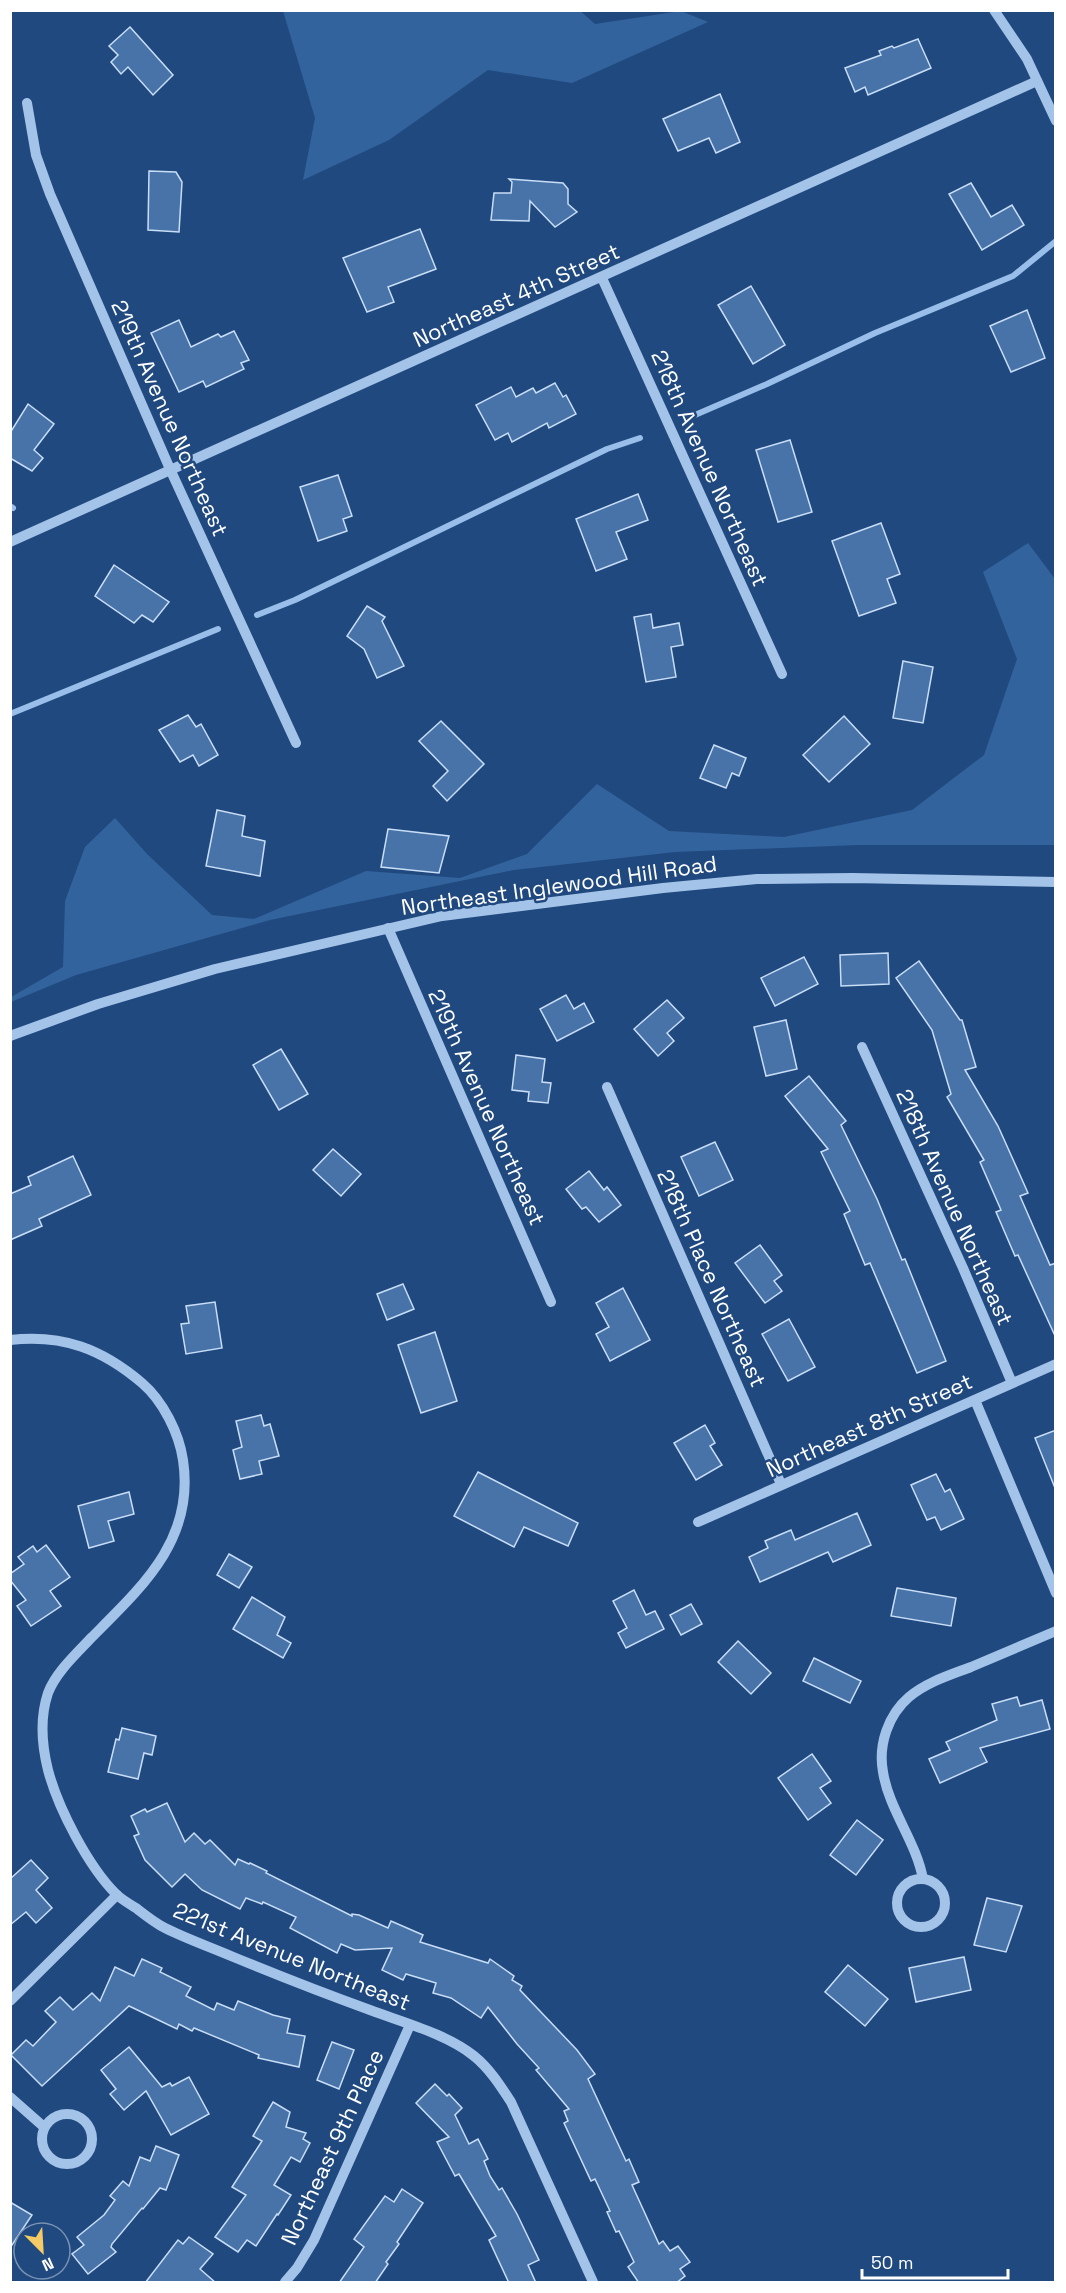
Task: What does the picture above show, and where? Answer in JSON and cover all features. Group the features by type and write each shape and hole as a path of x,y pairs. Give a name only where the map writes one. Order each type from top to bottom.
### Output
{"street":[{"path":"994,10 1027,59 1056,121"},
{"name":"Northeast 4th Street","path":"10,542 1037,81"},
{"name":"219th Avenue Northeast","path":"27,103 36,155 50,194 170,469 296,743"},
{"name":"218th Avenue Northeast","path":"602,278 782,674"},
{"name":"Northeast Inglewood Hill Road","path":"10,1035 98,1004 215,969 442,915 651,889 757,879 853,878 1056,882"},
{"name":"219th Avenue Northeast","path":"388,927 551,1302"},
{"name":"218th Avenue Northeast","path":"862,1047 963,1268 1011,1383"},
{"name":"218th Place Northeast","path":"607,1087 781,1484"},
{"name":"221st Avenue Northeast","path":"10,1340 28,1338 81,1345 117,1362 146,1386 166,1414 180,1442 185,1474 184,1505 175,1536 161,1561 131,1599 62,1670 49,1692 43,1721 44,1748 56,1795 66,1818 94,1866 117,1895 163,1927 312,1989 410,2025 473,2055 495,2077 511,2102 593,2283"},
{"name":"Northeast 8th Street","path":"698,1522 1056,1364"},
{"path":"975,1400 1056,1593"},
{"path":"923,1879 920,1864 890,1798 882,1772 881,1746 890,1723 908,1698 928,1684 1056,1631"},
{"path":"923,1879 931,1881 943,1893 945,1909 935,1923 920,1927 904,1920 899,1914 898,1897 907,1884 923,1879"},
{"path":"10,2001 117,1895"},
{"name":"Northeast 9th Place","path":"285,2283 314,2240 410,2025"},
{"path":"10,2097 44,2127"},
{"path":"75,2115 88,2126 92,2143 89,2151 76,2163 59,2163 51,2159 42,2145 44,2127 57,2116 75,2115"}],"shaded area":[{"path":"579,10 595,24 681,11 708,22 572,83 488,70 389,140 303,180 315,118 283,11"},
{"path":"1028,543 1055,579 1055,845 858,845 675,852 514,870 270,920 76,975 11,1002 11,997 63,967 65,901 85,847 115,818 147,854 212,915 254,919 366,871 460,878 527,854 597,784 669,831 784,837 912,810 984,755 1017,659 983,572"}],"building":[{"path":"130,27 173,75 153,95 128,67 121,74 111,62 118,55 109,46"},
{"path":"918,39 931,68 868,95 865,87 855,92 845,68 881,55 879,51"},
{"path":"720,94 740,142 716,153 709,138 678,151 663,119"},
{"path":"149,171 176,172 182,182 179,232 148,230"},
{"path":"509,179 563,183 568,189 568,204 577,212 555,227 530,201 529,221 491,220 494,193 511,193 512,182"},
{"path":"971,183 991,217 1012,205 1024,225 982,250 949,194"},
{"path":"420,229 436,269 388,287 394,302 367,312 343,258"},
{"path":"751,286 785,345 753,364 718,305"},
{"path":"1027,310 1045,358 1011,372 990,326"},
{"path":"179,320 191,347 218,334 221,337 234,331 249,360 241,363 244,369 206,387 203,381 179,392 151,333"},
{"path":"555,383 563,397 566,395 576,414 549,428 547,423 512,442 508,433 495,440 476,405 511,387 516,397 533,388 536,393"},
{"path":"28,404 54,424 34,450 43,458 32,471 10,458 10,433"},
{"path":"790,440 812,512 778,522 756,450"},
{"path":"338,475 352,516 343,519 347,531 318,541 300,487"},
{"path":"638,494 648,520 616,532 627,559 596,571 576,519"},
{"path":"881,523 900,574 887,579 896,603 859,616 832,541"},
{"path":"114,565 169,602 153,622 142,615 134,623 95,596"},
{"path":"367,606 385,617 382,621 404,666 377,678 364,649 347,636"},
{"path":"651,614 653,628 679,623 683,645 671,647 676,677 646,682 634,617"},
{"path":"903,661 933,667 923,723 893,718"},
{"path":"188,715 196,727 201,724 218,755 199,766 193,755 180,762 159,730"},
{"path":"844,716 870,744 829,782 803,755"},
{"path":"441,721 484,764 447,801 433,786 448,771 419,741"},
{"path":"714,745 746,758 739,776 732,773 726,788 700,778"},
{"path":"217,810 245,816 242,836 265,841 260,876 206,866"},
{"path":"388,829 449,836 439,873 381,867"},
{"path":"888,953 889,984 841,986 840,955"},
{"path":"804,957 818,984 775,1006 761,978"},
{"path":"919,961 962,1020 976,1067 965,1070 998,1126 1028,1193 1020,1196 1050,1265 1056,1263 1056,1338 996,1212 1001,1210 980,1162 984,1160 947,1097 951,1094 932,1030 896,978"},
{"path":"566,995 574,1009 584,1003 594,1022 557,1041 540,1009"},
{"path":"667,1000 684,1018 667,1033 674,1041 658,1056 634,1029"},
{"path":"786,1020 797,1069 766,1076 754,1027"},
{"path":"281,1049 308,1094 279,1110 253,1065"},
{"path":"516,1055 545,1059 542,1082 551,1083 548,1103 528,1101 529,1092 512,1090"},
{"path":"809,1076 846,1121 841,1125 877,1199 902,1260 905,1259 946,1361 917,1373 870,1263 865,1265 844,1214 850,1211 821,1152 828,1149 785,1096"},
{"path":"715,1142 733,1180 699,1196 681,1157"},
{"path":"333,1149 361,1174 341,1196 313,1170"},
{"path":"73,1156 91,1195 39,1219 42,1226 10,1240 10,1194 31,1185 28,1177"},
{"path":"589,1171 604,1190 607,1187 621,1205 599,1222 586,1207 582,1209 566,1189"},
{"path":"760,1245 782,1275 774,1281 782,1291 765,1303 735,1263"},
{"path":"403,1284 414,1309 387,1320 377,1294"},
{"path":"623,1288 650,1340 610,1361 596,1334 609,1327 596,1303"},
{"path":"215,1302 222,1348 186,1354 181,1324 189,1323 186,1306"},
{"path":"789,1319 815,1367 788,1381 762,1334"},
{"path":"435,1332 457,1401 421,1413 398,1345"},
{"path":"261,1415 264,1426 270,1424 279,1456 259,1461 262,1474 240,1479 233,1450 242,1447 236,1421"},
{"path":"705,1425 715,1443 710,1446 722,1465 696,1480 674,1443"},
{"path":"1056,1430 1056,1488 1055,1488 1035,1438"},
{"path":"478,1472 578,1523 568,1546 524,1527 514,1547 454,1516"},
{"path":"936,1474 945,1492 950,1489 964,1519 941,1530 935,1517 927,1520 911,1485"},
{"path":"129,1492 134,1514 108,1521 114,1541 89,1548 78,1506"},
{"path":"857,1513 871,1545 833,1562 828,1552 760,1582 749,1557 768,1548 765,1541 791,1530 795,1540"},
{"path":"46,1545 70,1577 50,1591 61,1606 31,1626 17,1606 26,1600 10,1580 10,1574 24,1564 18,1557 33,1546 37,1552"},
{"path":"229,1554 252,1567 239,1588 217,1575"},
{"path":"897,1588 956,1598 951,1626 891,1616"},
{"path":"634,1590 646,1615 655,1611 664,1629 626,1648 618,1633 627,1628 613,1601"},
{"path":"252,1597 285,1617 277,1635 291,1643 283,1658 233,1629"},
{"path":"691,1604 702,1624 681,1635 670,1615"},
{"path":"738,1641 771,1673 751,1694 718,1662"},
{"path":"814,1658 861,1681 850,1703 803,1681"},
{"path":"1017,1697 1020,1706 1042,1700 1050,1729 980,1748 987,1762 940,1783 929,1759 950,1750 946,1742 997,1720 992,1704"},
{"path":"122,1728 156,1736 152,1755 144,1753 138,1779 108,1772 116,1739 119,1740"},
{"path":"812,1754 831,1781 820,1788 831,1803 808,1820 778,1778"},
{"path":"167,1803 185,1842 194,1833 205,1844 210,1840 235,1865 238,1859 250,1863 352,1916 352,1914 359,1915 388,1928 391,1921 423,1935 420,1942 488,1963 490,1959 514,1976 512,1980 522,1986 520,1990 577,2050 595,2074 588,2079 626,2161 629,2159 639,2182 632,2185 659,2244 663,2241 670,2251 678,2246 690,2262 680,2269 685,2276 676,2283 639,2283 628,2267 634,2262 619,2231 616,2232 607,2212 610,2211 595,2179 591,2181 564,2123 568,2121 564,2111 569,2109 536,2070 539,2068 488,2007 481,2018 451,1998 433,1993 436,1983 406,1974 403,1980 382,1970 392,1948 355,1950 341,1944 337,1953 290,1928 296,1917 263,1902 262,1904 246,1898 240,1909 202,1890 185,1874 172,1887 145,1860 134,1836 139,1834 131,1816 145,1809 147,1812"},
{"path":"857,1820 883,1840 856,1875 830,1855"},
{"path":"31,1860 48,1878 36,1890 52,1908 36,1923 26,1912 10,1925 10,1879"},
{"path":"987,1898 1022,1906 1006,1952 974,1945"},
{"path":"964,1957 971,1990 916,2002 909,1968"},
{"path":"142,1959 162,1968 160,1972 191,1987 186,1996 214,2010 217,2003 234,2010 238,2001 290,2019 287,2033 305,2036 299,2067 258,2058 259,2055 194,2028 192,2031 179,2024 177,2029 129,2006 42,2086 11,2055 26,2040 33,2046 56,2022 45,2011 60,1997 73,2010 92,1993 100,2001 115,1967 134,1976"},
{"path":"848,1965 888,1999 865,2026 825,1992"},
{"path":"332,2042 354,2050 339,2089 317,2080"},
{"path":"129,2047 162,2087 170,2083 172,2086 189,2077 209,2114 171,2135 146,2091 124,2110 110,2094 116,2089 101,2070"},
{"path":"435,2084 447,2096 449,2094 462,2108 455,2115 469,2144 478,2139 488,2159 484,2161 490,2176 499,2190 502,2188 517,2214 539,2260 528,2265 536,2283 509,2283 489,2240 496,2236 459,2174 455,2176 437,2142 449,2137 416,2103"},
{"path":"273,2102 290,2112 286,2127 306,2133 303,2139 310,2143 300,2162 291,2157 274,2185 291,2195 278,2215 256,2246 247,2240 238,2252 215,2237 246,2195 232,2187 262,2141 253,2136"},
{"path":"156,2146 179,2155 166,2190 160,2188 112,2244 111,2247 116,2252 88,2274 72,2254 84,2245 77,2237 104,2215 115,2200 110,2196 123,2181 129,2186 140,2157 150,2161"},
{"path":"402,2189 423,2203 397,2242 399,2244 386,2262 388,2264 375,2283 339,2283 364,2247 354,2239 385,2196 394,2202"},
{"path":"10,2202 32,2215 28,2221 12,2221 10,2248"},
{"path":"189,2237 213,2254 200,2269 216,2283 145,2283 178,2240 183,2244"}],"waterway":[{"path":"688,418 875,333 1013,276 1056,241"},
{"path":"257,615 295,600 607,449 640,438"},
{"path":"10,714 218,629"}]}
